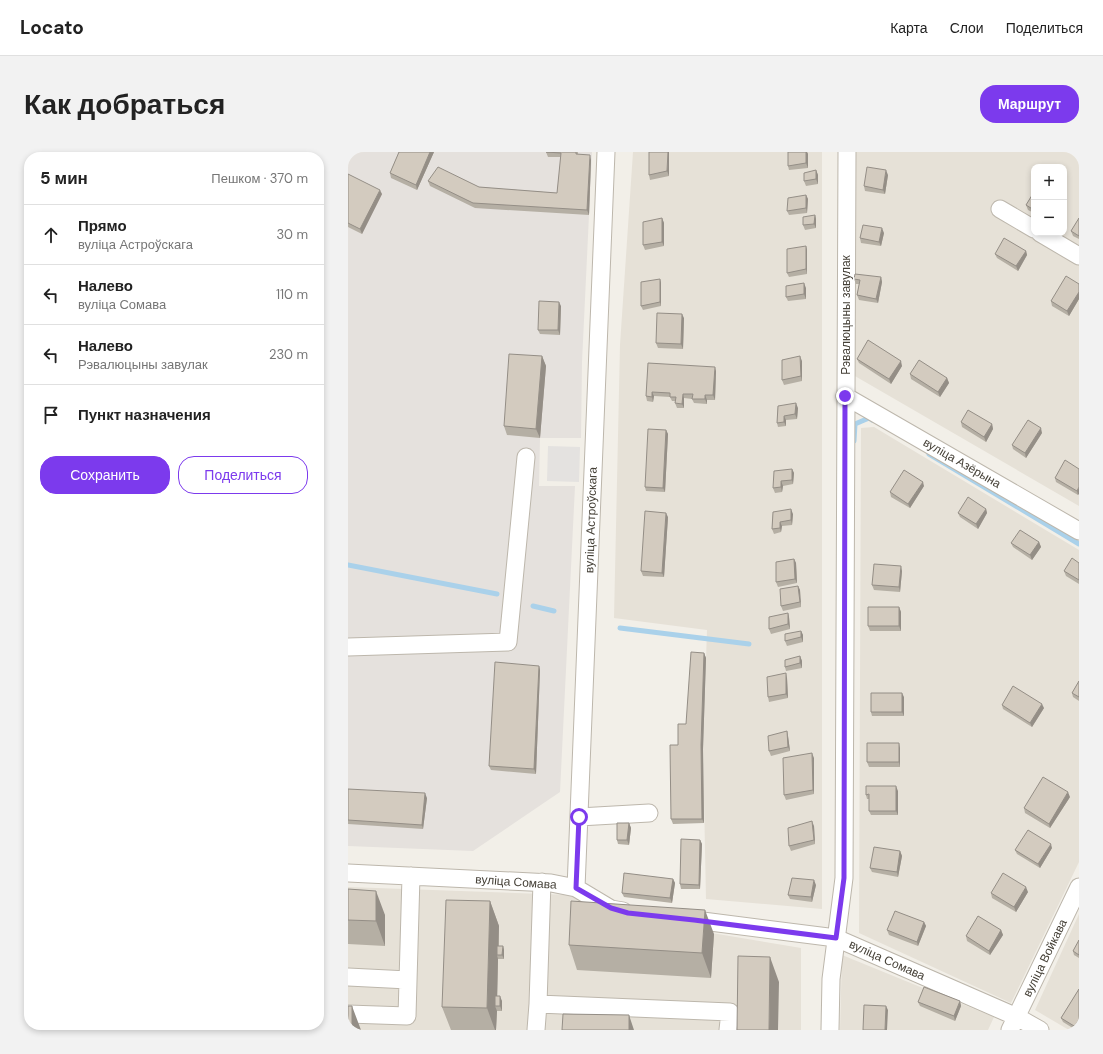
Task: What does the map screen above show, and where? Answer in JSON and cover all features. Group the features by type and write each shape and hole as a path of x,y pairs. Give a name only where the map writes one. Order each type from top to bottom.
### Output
{"street":[{"name":"вуліца Астроўскага","path":"576,888 606,152"},
{"name":"Рэвалюцыны завулак","path":"830,1030 831,979 844,878 847,152"},
{"path":"1000,209 1031,227"},
{"path":"1045,236 1079,256"},
{"name":"вуліца Азёрына","path":"845,396 1079,531"},
{"path":"348,647 508,642 526,457"},
{"path":"579,817 649,813"},
{"name":"вуліца Сомава","path":"348,873 542,882 576,888 611,908 635,913"},
{"path":"348,1014 408,1016 411,876"},
{"path":"536,1030 542,882"},
{"name":"вуліца Войкава","path":"1014,1023 1079,887"},
{"name":"вуліца Сомава","path":"672,917 836,938 1014,1023 1040,1030"},
{"path":"348,977 408,980"},
{"path":"538,1004 730,1012 728,1030"}],"shaded area":[{"path":"348,152 592,152 582,362 581,438 540,438 539,486 575,486 560,792 473,851 348,846"},
{"path":"633,152 822,152 822,909 706,899 703,749 707,630 614,618 620,345"},
{"path":"854,152 1079,152 1079,506 848,372"},
{"path":"874,427 1079,550 1079,862 1011,1003 859,933 861,428"},
{"path":"548,446 580,447 579,482 547,481"},
{"path":"348,887 573,895 610,916 801,948 801,1030 348,1030"},
{"path":"1079,914 1079,1030 1069,1030 1035,1010"},
{"path":"842,955 994,1017 988,1030 840,1030"}],"building":[{"path":"399,152 430,152 416,185 390,173"},
{"path":"546,152 576,152 576,154 590,155 587,210 473,203 428,181 438,167 479,187 557,193 561,153"},
{"path":"649,152 668,152 667,171 649,175"},
{"path":"788,152 806,152 806,163 788,166"},
{"path":"867,167 886,170 883,190 864,186"},
{"path":"816,170 816,179 804,181 804,173"},
{"path":"348,174 380,190 360,229 348,223"},
{"path":"806,195 806,208 787,211 788,198"},
{"path":"1031,197 1031,208 1026,205"},
{"path":"815,215 814,224 803,225 803,217"},
{"path":"662,218 662,242 643,245 643,222"},
{"path":"1079,218 1079,236 1071,231"},
{"path":"863,225 882,228 879,242 860,238"},
{"path":"1004,238 1026,251 1016,266 995,254"},
{"path":"806,246 806,269 787,273 787,249"},
{"path":"855,274 881,277 876,299 857,295 860,280 854,279"},
{"path":"1066,276 1079,284 1079,292 1067,311 1051,301"},
{"path":"660,279 660,302 641,306 641,282"},
{"path":"804,283 804,294 786,297 786,286"},
{"path":"539,301 559,302 558,330 538,330"},
{"path":"657,313 682,314 681,344 656,343"},
{"path":"868,340 901,361 889,379 857,359"},
{"path":"509,354 542,356 536,429 504,426"},
{"path":"800,356 801,376 782,380 782,360"},
{"path":"919,360 947,378 938,392 910,374"},
{"path":"648,363 715,367 713,395 705,395 705,399 692,399 693,394 683,394 682,404 675,403 676,397 670,397 670,393 652,392 652,397 646,396"},
{"path":"796,403 795,414 784,416 784,422 777,423 778,406"},
{"path":"968,410 992,424 984,437 961,422"},
{"path":"1028,420 1041,428 1025,453 1012,445"},
{"path":"648,429 666,430 663,488 645,487"},
{"path":"1065,460 1079,469 1079,487 1077,491 1055,478"},
{"path":"792,469 792,480 781,481 781,487 773,488 774,471"},
{"path":"904,470 923,482 908,504 890,492"},
{"path":"968,497 986,509 976,524 958,513"},
{"path":"791,509 791,520 780,522 780,528 772,529 773,512"},
{"path":"645,511 666,513 662,573 641,571"},
{"path":"1020,530 1039,542 1030,555 1011,543"},
{"path":"1072,558 1079,563 1079,580 1064,571"},
{"path":"794,559 795,579 776,582 776,562"},
{"path":"874,564 901,566 899,587 872,585"},
{"path":"798,586 800,602 781,606 780,589"},
{"path":"868,607 899,607 899,626 868,626"},
{"path":"788,613 788,624 769,629 769,617"},
{"path":"801,631 801,637 785,641 785,634"},
{"path":"691,652 704,653 701,745 702,819 671,819 670,745 678,745 678,724 686,724"},
{"path":"800,656 800,663 785,667 785,660"},
{"path":"495,662 539,666 534,769 489,766"},
{"path":"786,673 786,694 768,697 767,677"},
{"path":"1079,681 1079,697 1072,693"},
{"path":"1013,686 1042,704 1030,723 1002,705"},
{"path":"871,693 902,693 902,712 871,712"},
{"path":"787,731 788,747 769,751 768,736"},
{"path":"867,743 899,743 899,762 867,762"},
{"path":"812,753 813,790 784,795 783,758"},
{"path":"1043,777 1068,792 1049,824 1024,808"},
{"path":"866,786 896,786 896,811 869,811 869,794 866,795"},
{"path":"348,789 425,793 422,825 348,820"},
{"path":"812,821 814,840 789,846 788,828"},
{"path":"617,823 629,823 627,840 617,840"},
{"path":"1028,830 1051,844 1038,864 1015,850"},
{"path":"681,839 700,840 699,885 680,884"},
{"path":"874,847 900,851 897,872 870,868"},
{"path":"624,873 673,879 670,898 622,893"},
{"path":"1003,873 1026,887 1014,907 991,893"},
{"path":"792,878 814,880 811,897 788,895"},
{"path":"348,889 376,891 376,921 348,920"},
{"path":"446,900 490,901 487,1008 442,1007"},
{"path":"571,901 705,910 702,953 569,945"},
{"path":"895,911 924,922 917,942 887,930"},
{"path":"978,916 1001,930 989,951 966,936"},
{"path":"1079,940 1079,955 1073,951"},
{"path":"497,946 503,946 502,955 497,955"},
{"path":"738,956 770,957 769,1030 737,1030"},
{"path":"924,987 960,1001 954,1016 918,1002"},
{"path":"1079,989 1079,1029 1061,1018"},
{"path":"495,996 500,996 500,1006 495,1006"},
{"path":"864,1005 886,1006 885,1030 863,1030"},
{"path":"348,1006 352,1006 352,1030 348,1030"},
{"path":"563,1014 629,1015 629,1030 562,1030"}],"waterway":[{"path":"854,441 855,424 869,418 872,420"},
{"path":"929,454 1079,544"},
{"path":"348,565 497,594"},
{"path":"533,606 554,611"},
{"path":"620,628 749,644"}],"route":[{"path":"579,817 576,888 611,908 628,913 836,938 844,878 845,396"}]}
